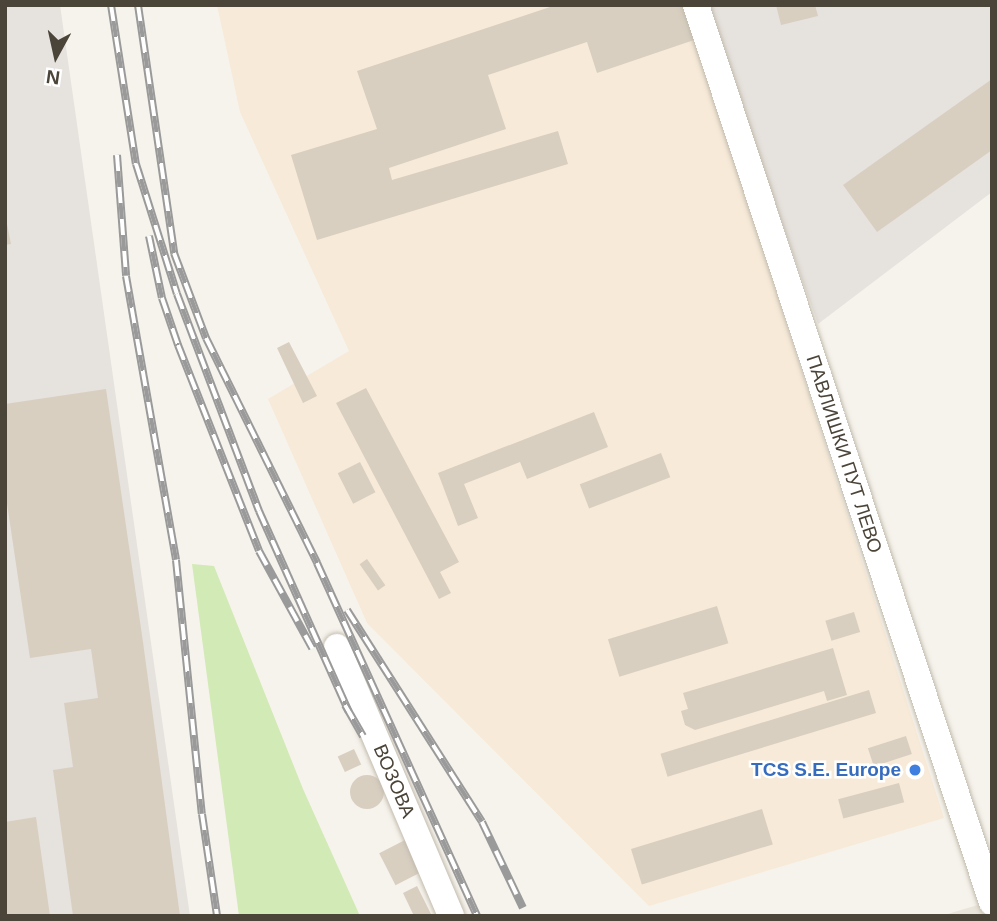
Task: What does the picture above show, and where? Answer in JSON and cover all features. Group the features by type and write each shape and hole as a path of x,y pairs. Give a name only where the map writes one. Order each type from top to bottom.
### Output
{"street":[{"name":"ПАВЛИШКИ ПУТ ЛЕВО","path":"696,5 992,902"},
{"name":"ВОЗОВА","path":"337,646 452,916"}],"shaded area":[{"path":"5,5 60,5 190,916 5,916"},
{"path":"217,5 685,5 944,818 649,906 367,623 268,399 349,351 240,112"},
{"path":"705,5 992,5 992,192 818,324"},
{"path":"992,901 992,916 941,916 971,907"}],"green space":[{"path":"192,564 214,566 303,789 360,916 239,916"}],"building":[{"path":"556,5 683,5 694,40 597,73 587,42 488,75 506,129 389,168 392,180 558,131 568,164 317,240 291,155 377,129 357,71"},
{"path":"776,5 815,5 818,16 781,25"},
{"path":"992,79 992,150 877,232 843,185"},
{"path":"5,214 11,244 5,245"},
{"path":"289,342 317,396 303,403 277,348"},
{"path":"366,388 459,562 440,572 451,593 439,599 336,403"},
{"path":"106,389 180,916 73,916 53,770 73,767 64,703 98,698 91,649 30,658 5,490 5,404"},
{"path":"594,412 608,447 527,479 520,462 464,484 478,518 458,526 438,473"},
{"path":"661,453 670,477 589,508 580,484"},
{"path":"360,462 375,492 353,504 338,473"},
{"path":"367,559 385,585 378,590 360,564"},
{"path":"717,606 728,643 619,677 608,639"},
{"path":"854,612 860,632 831,641 825,621"},
{"path":"833,648 847,695 827,701 824,691 695,730 685,725 681,711 688,709 683,693"},
{"path":"869,690 876,713 668,777 661,754"},
{"path":"906,736 912,754 874,766 868,748"},
{"path":"354,749 361,764 345,772 338,757"},
{"path":"367,775 379,780 384,792 379,804 367,809 355,804 350,792 355,780"},
{"path":"899,783 904,802 843,819 838,799"},
{"path":"762,809 773,844 642,884 631,849"},
{"path":"36,817 50,916 5,916 5,822"},
{"path":"405,840 421,872 396,885 379,853"},
{"path":"417,886 432,916 414,916 403,893"}],"railway":[{"path":"111,5 136,164 177,294 259,511 349,712"},
{"path":"138,5 174,253 206,338 317,563 477,916"},
{"path":"117,155 126,276 176,560 202,814 217,916"},
{"path":"149,236 162,298 178,345 259,551 312,648"},
{"path":"347,610 482,822 523,908"},
{"path":"345,705 363,736"}],"place":[{"name":"TCS S.E. Europe","path":"915,770"}]}
